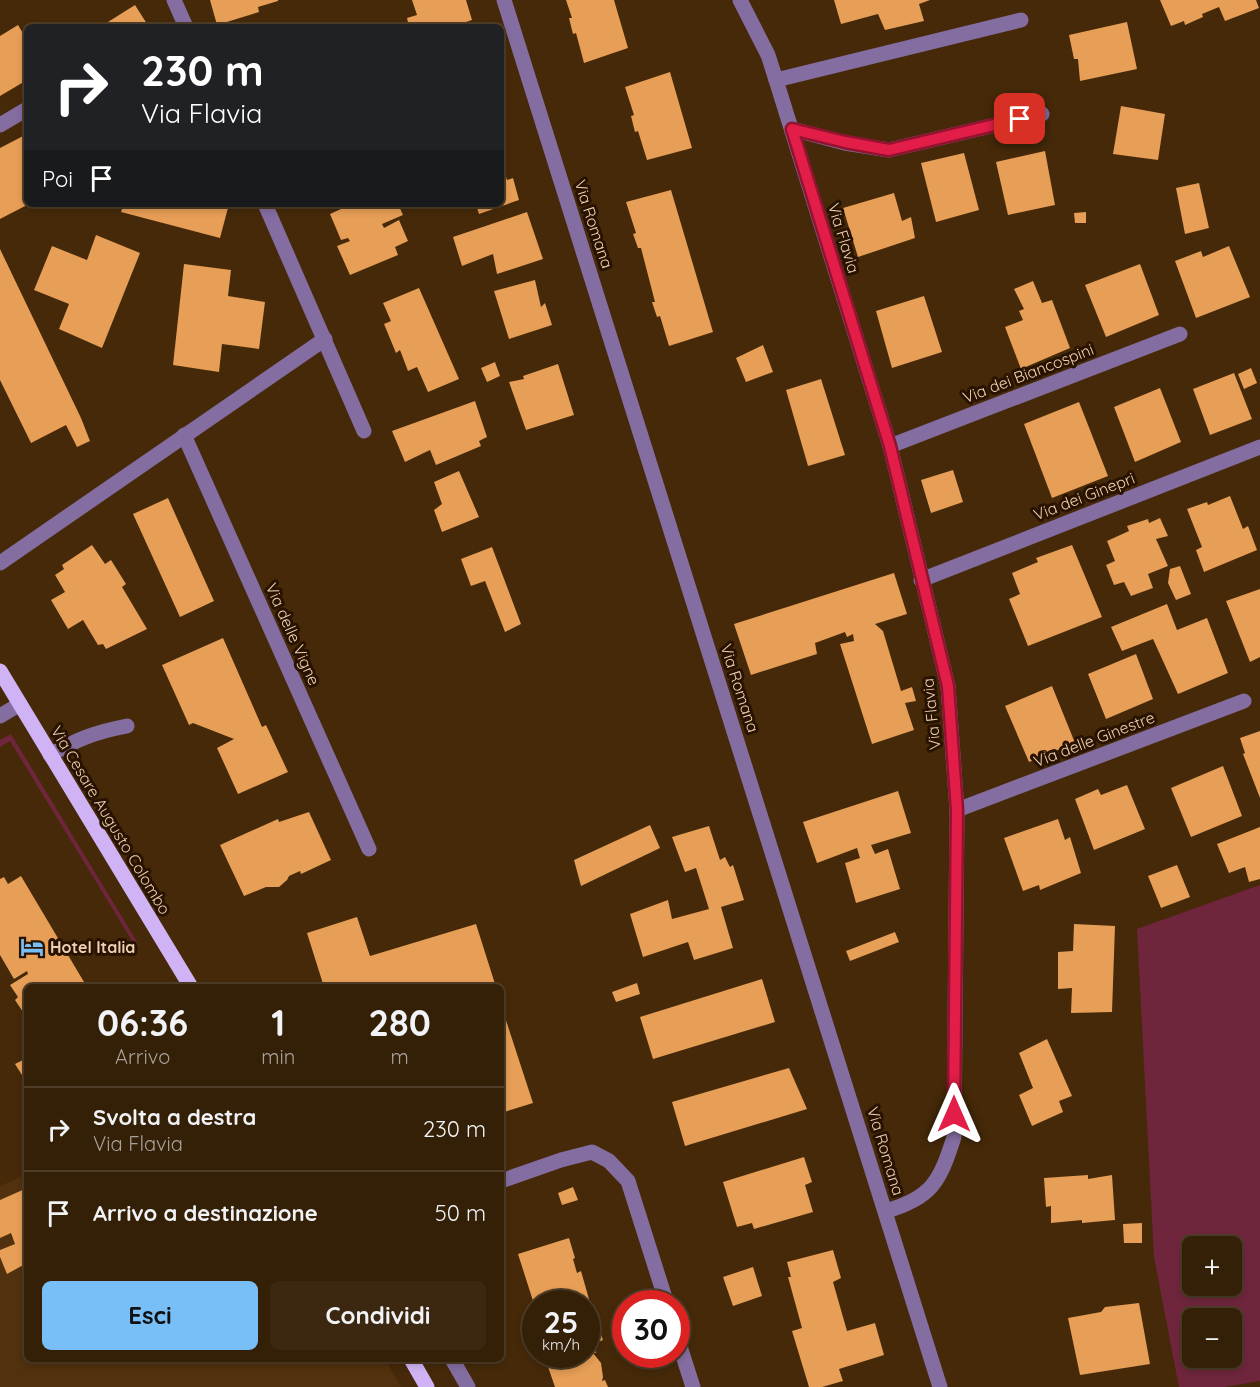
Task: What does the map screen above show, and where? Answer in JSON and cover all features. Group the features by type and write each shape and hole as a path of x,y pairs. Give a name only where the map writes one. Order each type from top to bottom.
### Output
{"main road":[{"name":"Via Cesare Augusto Colombo","path":"0,671 189,984"},
{"path":"413,1362 427,1387"}],"street":[{"path":"174,0 185,24"},
{"name":"Via Romana","path":"504,0 940,1387"},
{"name":"Via Flavia","path":"740,0 768,56 890,446 948,686 957,810 954,1137 944,1171 927,1192 902,1207 886,1211"},
{"path":"776,80 1021,20"},
{"path":"0,125 24,111"},
{"path":"792,129 889,150 1042,114"},
{"path":"266,207 364,431"},
{"name":"Via dei Biancospini","path":"890,446 1179,334"},
{"path":"0,563 325,339"},
{"name":"Via delle Vigne","path":"184,435 369,849"},
{"name":"Via dei Ginepri","path":"921,580 1260,447"},
{"name":"Via delle Ginestre","path":"957,810 1244,701"},
{"path":"0,716 20,704"},
{"path":"50,755 77,739 100,731 127,726"},
{"path":"504,1180 592,1152 609,1161 628,1181 663,1290"},
{"path":"454,1362 468,1387"},
{"path":"687,1368 693,1387"}],"shaded area":[{"path":"11,734 139,945 136,947 10,741 0,747 0,740"},
{"path":"1260,885 1260,1381 1224,1387 1179,1387 1154,1257 1137,929"},
{"path":"24,1175 24,1362 387,1362 401,1387 0,1387 0,1186"}],"building":[{"path":"210,0 278,0 258,7 259,12 217,24"},
{"path":"412,0 466,0 472,20 460,24 408,24 407,18 417,15"},
{"path":"566,0 614,0 628,48 584,63 576,33 573,34 569,18 572,18"},
{"path":"834,0 930,0 919,4 924,21 885,30 878,14 841,24"},
{"path":"1160,0 1256,0 1259,8 1225,21 1219,7 1185,25 1184,21 1171,26"},
{"path":"135,5 147,24 105,24"},
{"path":"1127,22 1137,69 1080,81 1078,59 1074,59 1069,35"},
{"path":"18,25 24,35 24,82 0,96 0,36"},
{"path":"670,72 692,148 647,160 638,131 635,132 631,116 634,115 625,87"},
{"path":"1121,106 1165,114 1158,160 1113,154"},
{"path":"24,136 24,207 0,219 0,148"},
{"path":"1045,151 1055,205 1008,215 996,162"},
{"path":"964,153 979,210 936,222 921,163"},
{"path":"504,170 507,180 513,178 519,200 504,205"},
{"path":"1199,183 1209,228 1185,234 1176,188"},
{"path":"671,190 713,332 669,346 660,316 657,317 652,302 655,302 641,248 638,248 633,234 636,233 626,202"},
{"path":"894,193 902,221 911,217 915,238 858,257 843,208"},
{"path":"123,207 228,207 220,238 121,212"},
{"path":"345,207 399,207 403,215 382,224 384,228 399,220 408,241 395,247 398,255 350,275 337,246 350,241 348,238 341,240 330,214"},
{"path":"477,207 499,207 479,214"},
{"path":"527,212 543,259 497,274 493,254 462,266 453,237"},
{"path":"1086,212 1086,223 1075,223 1074,213"},
{"path":"96,235 140,253 102,348 59,329 69,304 34,290 52,246 87,260"},
{"path":"1229,246 1250,297 1196,318 1175,261 1201,251 1203,257"},
{"path":"0,249 90,441 77,447 66,425 31,443 0,380"},
{"path":"184,264 231,270 228,296 265,302 259,349 222,344 219,372 173,365"},
{"path":"1140,264 1159,315 1106,337 1085,285"},
{"path":"535,280 541,307 545,303 552,325 509,339 494,291"},
{"path":"1033,281 1042,303 1052,300 1070,348 1021,369 1005,327 1023,320 1019,311 1024,309 1014,289"},
{"path":"419,288 459,379 428,392 417,367 408,371 400,350 396,353 384,324 391,321 383,303"},
{"path":"924,296 942,352 892,368 876,311"},
{"path":"763,345 773,372 746,382 736,358"},
{"path":"495,362 500,376 487,382 481,368"},
{"path":"558,364 574,415 526,430 509,382 524,379 523,376"},
{"path":"1251,368 1257,383 1244,389 1238,374"},
{"path":"1234,373 1252,419 1210,435 1193,389"},
{"path":"821,379 845,455 808,466 786,390"},
{"path":"1160,388 1181,442 1135,462 1114,407"},
{"path":"475,401 487,437 479,441 481,446 436,465 430,450 405,462 392,431"},
{"path":"1079,402 1108,476 1052,498 1024,424"},
{"path":"953,470 963,502 931,513 921,480"},
{"path":"459,471 479,517 442,532 434,510 442,504 434,482"},
{"path":"1230,496 1243,529 1248,526 1257,550 1204,572 1196,550 1202,547 1187,509 1207,502 1208,505"},
{"path":"168,498 214,601 180,617 133,514"},
{"path":"1160,518 1168,536 1156,539 1168,566 1148,574 1153,588 1131,596 1124,582 1114,585 1106,565 1115,561 1107,541 1129,531 1127,526 1148,519 1149,523"},
{"path":"92,545 105,564 111,560 126,584 122,587 147,629 106,649 103,644 98,645 83,620 68,629 51,600 65,592 55,575 64,569 62,565"},
{"path":"1072,545 1102,617 1028,646 1009,599 1020,594 1012,573 1038,562 1036,558"},
{"path":"492,547 521,624 505,632 485,581 471,586 461,559"},
{"path":"1180,566 1191,594 1176,600 1168,583 1170,569"},
{"path":"894,573 907,614 875,624 883,631 901,691 912,687 916,701 905,703 914,730 872,744 840,644 854,641 853,634 847,637 845,632 815,643 817,654 751,675 734,624"},
{"path":"1260,589 1260,657 1250,662 1226,601"},
{"path":"1167,604 1177,630 1207,618 1228,673 1178,694 1153,639 1122,651 1111,627"},
{"path":"223,638 262,727 266,725 288,772 238,794 217,748 234,739 193,723 189,725 162,665"},
{"path":"1136,654 1153,699 1106,719 1088,674"},
{"path":"1052,686 1075,743 1029,762 1005,706"},
{"path":"1260,731 1260,798 1243,754 1245,753 1240,738"},
{"path":"1223,766 1242,816 1191,837 1171,788"},
{"path":"1127,785 1145,829 1094,850 1075,799 1098,789 1101,795"},
{"path":"898,791 911,833 871,845 875,854 888,849 900,889 856,903 845,863 860,858 857,848 817,863 803,822"},
{"path":"309,812 331,860 301,874 300,871 289,876 279,887 266,887 244,896 220,845 278,819 279,822"},
{"path":"1058,819 1065,840 1070,837 1081,873 1040,890 1039,885 1023,891 1004,838"},
{"path":"650,825 660,848 581,886 574,860"},
{"path":"709,826 720,860 725,857 730,867 733,865 744,900 721,907 733,948 694,960 688,942 643,957 630,914 668,900 672,919 709,909 696,868 685,872 672,837"},
{"path":"1260,827 1260,879 1249,882 1245,867 1229,873 1217,844"},
{"path":"1177,865 1190,897 1161,908 1148,876"},
{"name":"Hotel Italia","path":"21,876 85,984 24,984 24,1014 15,1000 18,997 10,985 28,974 27,971 14,979 0,955 0,879 4,877 8,884"},
{"path":"357,917 370,956 476,924 495,984 323,984 307,933"},
{"path":"1074,924 1115,926 1112,1012 1071,1013 1072,988 1058,989 1058,952 1073,951"},
{"path":"895,932 899,942 850,961 846,951"},
{"path":"762,979 775,1022 653,1059 640,1017"},
{"path":"637,983 640,994 616,1002 612,992"},
{"path":"504,1014 533,1103 504,1112"},
{"path":"1047,1039 1072,1096 1059,1101 1063,1112 1032,1126 1019,1095 1033,1088 1019,1053"},
{"path":"24,1060 24,1078 15,1064"},
{"path":"789,1068 807,1109 685,1146 672,1102"},
{"path":"804,1157 812,1182 805,1185 813,1212 754,1229 752,1223 737,1227 723,1182"},
{"path":"1088,1175 1088,1179 1112,1175 1115,1220 1051,1223 1051,1206 1046,1207 1044,1178"},
{"path":"573,1187 578,1200 562,1205 558,1193"},
{"path":"24,1189 24,1265 7,1274 0,1257 0,1250 15,1244 11,1233 0,1238 0,1200"},
{"path":"1142,1223 1142,1243 1124,1243 1123,1224"},
{"path":"569,1238 577,1273 581,1271 586,1290 530,1290 518,1254"},
{"path":"833,1250 841,1278 833,1282 847,1331 875,1323 884,1355 839,1369 843,1381 822,1387 809,1387 792,1331 802,1328 788,1277 791,1277 787,1262"},
{"path":"753,1267 762,1296 733,1306 723,1277"},
{"path":"1139,1303 1150,1364 1080,1375 1068,1318 1101,1312 1105,1307"},
{"path":"600,1362 602,1381 605,1380 608,1387 555,1387 548,1368 600,1368"}],"place":[{"name":"Hotel Italia","path":"32,947"}],"route":[{"path":"954,1114 957,810 948,686 890,446 792,129 889,150 1020,119"}]}
